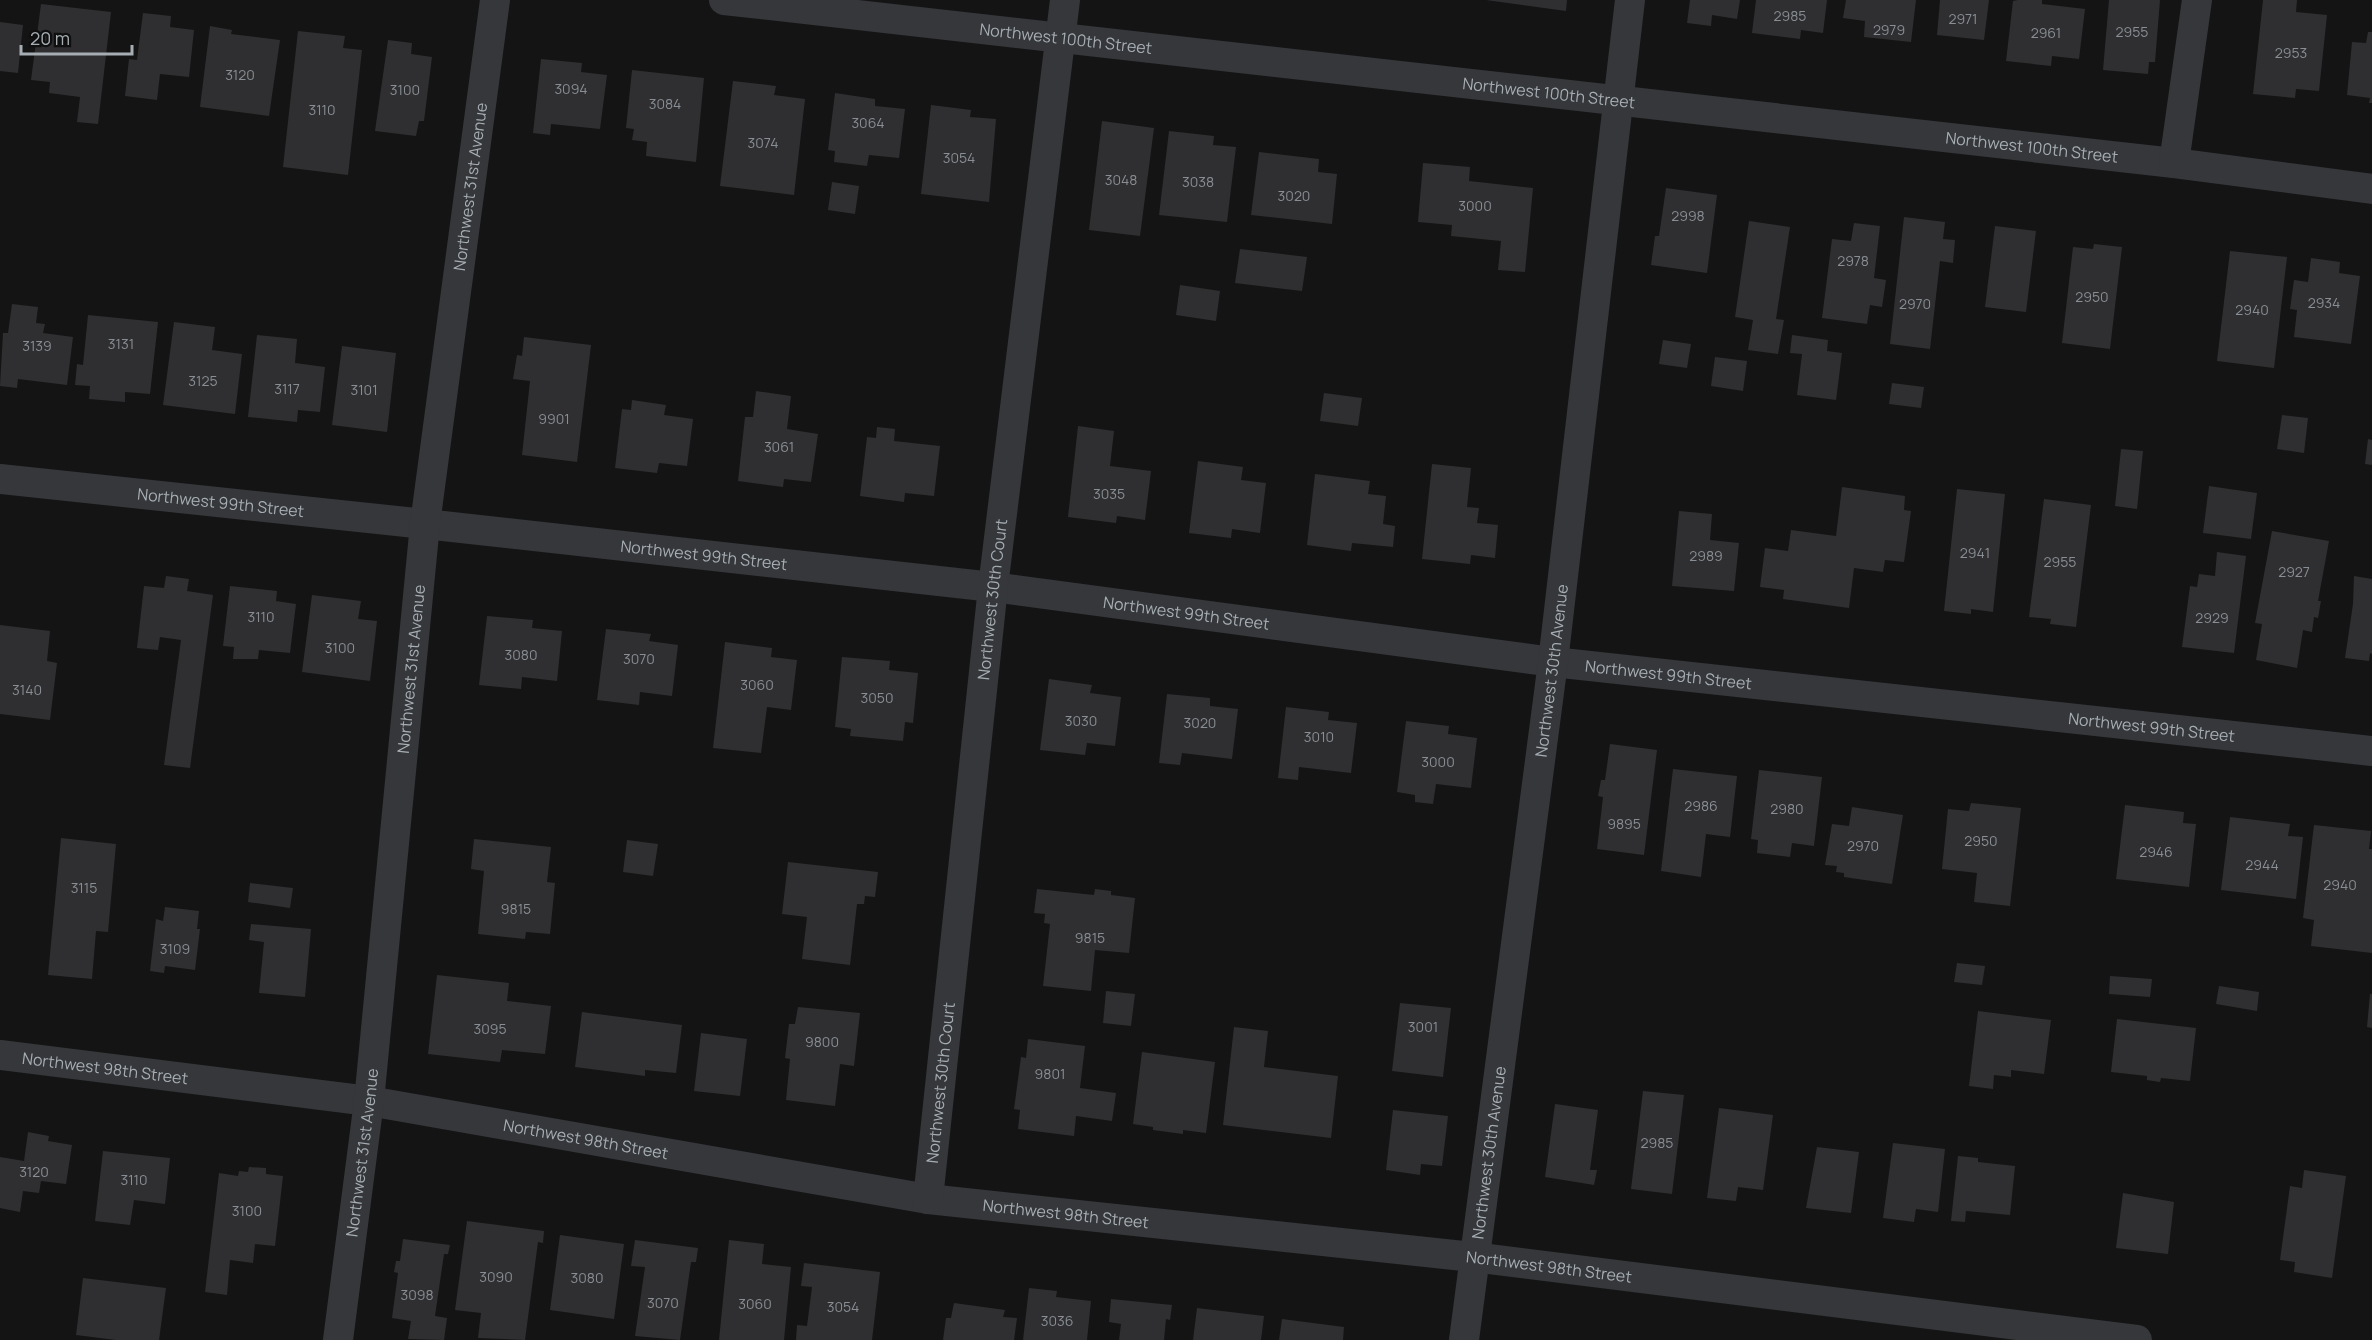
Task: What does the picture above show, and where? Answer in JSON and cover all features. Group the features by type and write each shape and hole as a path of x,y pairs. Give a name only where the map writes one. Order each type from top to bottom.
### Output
{"street":[{"name":"Northwest 31st Avenue","path":"338,1340 369,1101 426,524 495,0"},
{"name":"Northwest 100th Street","path":"724,0 2174,163 2372,189"},
{"name":"Northwest 30th Court","path":"928,1199 993,587 1065,0"},
{"name":"Northwest 30th Avenue","path":"1464,1340 1473,1257 1553,662 1630,0"},
{"path":"2174,163 2197,0"},
{"name":"Northwest 99th Street","path":"0,479 993,587 1553,662 2372,751"},
{"name":"Northwest 98th Street","path":"0,1055 369,1101 928,1199 1473,1257 2137,1340"}],"building":[{"path":"1486,0 1567,0 1566,11"},
{"path":"1690,0 1740,0 1737,19 1712,15 1711,26 1687,23"},
{"path":"1756,0 1827,0 1823,33 1801,30 1800,39 1752,33"},
{"path":"1846,0 1916,0 1911,42 1864,37 1865,21 1843,18"},
{"path":"1940,0 1989,0 1984,40 1937,35"},
{"path":"2042,0 2042,4 2085,9 2079,59 2052,56 2051,66 2006,61 2013,1"},
{"path":"2109,0 2160,0 2155,62 2149,62 2148,74 2103,70"},
{"path":"2263,0 2297,0 2296,12 2327,15 2319,91 2296,89 2295,98 2253,94"},
{"path":"41,4 111,12 98,124 77,122 80,97 49,93 50,82 31,80"},
{"path":"143,13 171,16 170,27 194,30 189,77 160,74 157,100 125,96 129,59 137,60"},
{"path":"0,22 23,25 18,73 0,71"},
{"path":"210,26 232,30 231,34 280,40 269,116 200,107"},
{"path":"298,31 345,36 343,48 362,50 348,175 283,167"},
{"path":"2368,32 2372,32 2372,103 2369,103 2370,98 2347,95 2352,42 2366,43"},
{"path":"388,40 412,43 411,54 432,57 424,121 419,121 416,136 375,131"},
{"path":"541,59 582,63 581,72 607,75 600,129 551,124 550,135 533,133"},
{"path":"632,70 704,78 696,162 646,156 647,142 632,140 634,129 626,128"},
{"path":"733,81 776,86 774,95 805,99 794,195 720,186"},
{"path":"835,93 875,99 875,106 905,109 899,158 869,155 867,166 834,162 835,151 828,150"},
{"path":"931,105 971,110 970,117 996,119 989,202 921,194"},
{"path":"1102,121 1154,128 1140,236 1089,230"},
{"path":"1169,131 1214,136 1213,145 1236,147 1227,222 1159,215"},
{"path":"1259,152 1319,159 1318,172 1337,174 1332,224 1251,215"},
{"path":"1423,163 1470,167 1469,181 1533,188 1525,272 1498,270 1501,241 1451,236 1452,225 1418,222"},
{"path":"832,182 859,186 855,214 828,210"},
{"path":"1666,188 1717,195 1707,273 1651,265 1655,236 1659,236"},
{"path":"1904,217 1945,222 1943,239 1955,240 1953,263 1940,261 1930,349 1890,344"},
{"path":"1749,221 1790,227 1776,319 1784,320 1778,354 1748,350 1753,320 1735,317"},
{"path":"1854,223 1880,226 1874,278 1886,280 1882,307 1870,305 1867,324 1822,318 1832,239 1851,241"},
{"path":"1995,226 2036,231 2026,312 1985,307"},
{"path":"2094,244 2122,247 2110,349 2062,343 2073,247 2093,249"},
{"path":"1240,249 1307,257 1302,291 1235,283"},
{"path":"2230,251 2287,257 2274,368 2217,361"},
{"path":"2311,258 2340,262 2339,273 2360,276 2351,344 2294,337 2297,310 2290,309 2294,280 2308,282"},
{"path":"1180,285 1220,291 1216,321 1176,315"},
{"path":"12,304 38,307 36,323 45,324 43,333 73,337 67,385 18,379 17,388 0,386 3,333 8,333"},
{"path":"88,315 158,322 150,394 125,392 125,402 89,399 90,386 75,385 77,364 83,365"},
{"path":"174,322 215,327 212,350 242,354 235,414 163,405"},
{"path":"257,335 297,339 295,363 325,367 320,412 298,410 297,422 248,417"},
{"path":"1792,335 1828,340 1827,351 1842,353 1836,400 1797,395 1802,354 1790,353"},
{"path":"524,337 591,345 577,462 522,455 530,381 513,379 517,355 522,356"},
{"path":"1663,340 1691,344 1687,368 1659,364"},
{"path":"342,346 396,353 387,432 332,425"},
{"path":"1715,357 1747,361 1743,391 1711,386"},
{"path":"1892,383 1924,387 1921,408 1889,404"},
{"path":"756,391 791,396 787,429 818,434 811,482 784,479 783,487 738,481 745,417 753,417"},
{"path":"1324,393 1362,398 1358,426 1320,421"},
{"path":"632,400 666,405 664,415 693,419 687,466 659,463 657,473 615,468 622,409 631,410"},
{"path":"2282,415 2308,418 2304,453 2277,449"},
{"path":"1078,426 1114,431 1110,466 1151,471 1145,520 1117,516 1116,523 1068,517"},
{"path":"877,427 895,429 894,441 940,446 934,496 905,493 904,502 860,496 867,437 876,438"},
{"path":"2368,439 2372,440 2372,465 2365,464"},
{"path":"2121,449 2143,451 2137,509 2115,506"},
{"path":"1198,461 1243,467 1241,480 1266,483 1260,533 1232,529 1231,538 1189,533"},
{"path":"1432,464 1471,468 1467,507 1479,508 1477,523 1498,525 1495,558 1471,555 1470,564 1422,559"},
{"path":"1315,474 1370,481 1368,494 1386,496 1383,524 1395,526 1393,547 1352,543 1351,551 1307,545"},
{"path":"2209,486 2257,493 2251,539 2203,533"},
{"path":"1842,487 1905,496 1904,510 1911,511 1904,562 1885,560 1883,572 1854,568 1849,608 1783,599 1784,590 1760,587 1765,548 1788,551 1791,530 1836,536"},
{"path":"1957,489 2005,494 1993,612 1971,609 1971,614 1944,611"},
{"path":"2044,499 2091,505 2076,627 2050,624 2051,619 2029,617"},
{"path":"1679,511 1712,514 1710,540 1739,543 1734,591 1672,586"},
{"path":"2272,531 2329,541 2318,601 2321,601 2318,618 2314,617 2312,632 2303,630 2297,668 2256,660 2262,624 2255,623"},
{"path":"2217,552 2246,556 2234,653 2182,647 2190,586 2197,587 2199,574 2215,576"},
{"path":"166,576 189,579 187,591 213,595 190,768 164,765 181,640 160,637 158,650 137,648 144,586 164,588"},
{"path":"2354,576 2372,579 2372,654 2370,653 2369,661 2345,658 2353,604"},
{"path":"230,586 277,591 276,601 296,604 290,653 259,650 258,659 233,659 234,647 223,646"},
{"path":"312,595 361,601 358,619 377,621 370,681 302,672"},
{"path":"487,616 533,620 532,628 562,631 557,681 522,677 521,689 479,685"},
{"path":"0,625 50,631 47,661 57,663 50,720 0,714"},
{"path":"606,629 651,634 649,641 678,645 672,696 640,692 639,705 597,700"},
{"path":"725,642 772,648 771,657 797,660 791,710 767,707 761,753 713,748"},
{"path":"842,657 890,661 889,670 918,673 913,723 905,722 903,741 850,736 851,729 835,727"},
{"path":"1049,679 1092,685 1090,693 1121,697 1115,746 1087,743 1085,755 1040,750"},
{"path":"1167,694 1210,698 1210,706 1238,709 1232,759 1182,753 1180,765 1159,763"},
{"path":"1286,707 1329,712 1328,720 1357,723 1351,773 1299,767 1298,780 1278,778"},
{"path":"1406,721 1449,726 1448,734 1477,738 1471,788 1436,784 1433,804 1415,802 1415,795 1397,792"},
{"path":"1610,744 1657,750 1644,855 1597,849 1603,797 1598,796 1601,780 1605,780"},
{"path":"1673,769 1737,776 1730,837 1706,834 1701,877 1661,871"},
{"path":"1759,770 1822,777 1814,846 1792,843 1790,857 1757,853 1758,840 1751,839"},
{"path":"1971,803 2021,808 2010,906 1974,902 1977,873 1942,869 1948,809 1969,811"},
{"path":"2125,805 2184,812 2183,823 2196,824 2189,887 2116,879"},
{"path":"1852,807 1903,815 1892,884 1844,877 1844,873 1836,872 1837,866 1825,865 1832,824 1849,826"},
{"path":"2230,817 2290,824 2288,836 2303,837 2296,899 2221,890"},
{"path":"2314,825 2371,831 2369,849 2372,849 2372,953 2311,946 2314,920 2303,918"},
{"path":"61,838 116,844 108,932 96,931 92,979 48,975"},
{"path":"474,839 551,847 547,882 555,883 550,934 526,932 525,939 478,934 484,871 471,869"},
{"path":"627,840 658,844 653,876 623,872"},
{"path":"788,862 878,872 875,897 865,896 864,904 857,904 850,965 802,959 807,917 782,914"},
{"path":"250,883 293,888 290,908 248,902"},
{"path":"1037,889 1094,895 1095,889 1111,891 1111,895 1135,898 1129,953 1095,950 1091,991 1043,986 1050,924 1044,923 1045,914 1034,913"},
{"path":"165,907 199,911 197,929 200,929 195,970 165,966 164,973 150,971 156,919 163,921"},
{"path":"251,924 311,929 305,997 259,993 264,942 249,940"},
{"path":"1957,963 1985,966 1982,985 1954,982"},
{"path":"437,975 509,983 507,1001 551,1006 545,1054 502,1050 500,1062 428,1054"},
{"path":"2110,976 2152,979 2150,997 2109,994"},
{"path":"2219,986 2259,992 2257,1011 2216,1004"},
{"path":"1106,991 1135,994 1131,1026 1103,1023"},
{"path":"2370,994 2372,994 2372,1028 2367,1027"},
{"path":"1400,1003 1451,1008 1443,1077 1392,1071"},
{"path":"798,1007 860,1013 854,1066 840,1064 835,1106 786,1100 790,1059 785,1058 789,1024 795,1024"},
{"path":"1978,1011 2051,1020 2044,1074 2011,1070 2011,1077 1994,1075 1993,1089 1969,1086"},
{"path":"582,1012 682,1025 676,1073 645,1070 645,1076 575,1067"},
{"path":"2117,1019 2196,1028 2190,1081 2161,1078 2160,1082 2147,1080 2147,1076 2111,1072"},
{"path":"1234,1027 1268,1031 1264,1067 1338,1076 1331,1138 1223,1125"},
{"path":"701,1033 747,1039 740,1096 694,1091"},
{"path":"1028,1039 1085,1046 1080,1088 1116,1093 1112,1121 1076,1116 1074,1136 1018,1129 1020,1110 1014,1109 1021,1057 1026,1058"},
{"path":"1142,1052 1215,1062 1206,1133 1183,1130 1183,1134 1153,1130 1153,1127 1133,1124"},
{"path":"1643,1091 1684,1095 1672,1194 1631,1189"},
{"path":"1555,1104 1598,1110 1590,1170 1597,1170 1594,1185 1545,1177"},
{"path":"1719,1108 1773,1115 1763,1190 1738,1187 1736,1201 1707,1198"},
{"path":"1393,1110 1448,1116 1442,1166 1421,1164 1420,1175 1386,1170"},
{"path":"28,1132 49,1136 48,1141 72,1145 66,1184 41,1181 39,1193 23,1191 20,1212 0,1208 0,1157 24,1161"},
{"path":"1893,1143 1945,1149 1938,1212 1916,1209 1914,1222 1883,1218"},
{"path":"1817,1147 1859,1152 1851,1213 1806,1208"},
{"path":"103,1151 170,1158 165,1204 134,1200 130,1225 95,1221"},
{"path":"1958,1156 1978,1158 1978,1162 2015,1166 2010,1215 1966,1211 1965,1222 1951,1221"},
{"path":"249,1167 266,1168 266,1174 283,1176 275,1246 255,1244 253,1263 230,1260 227,1295 205,1292 219,1173 238,1176 239,1171 248,1172"},
{"path":"2304,1170 2346,1176 2332,1278 2294,1272 2295,1262 2280,1260 2290,1186 2302,1188"},
{"path":"2123,1193 2174,1202 2168,1254 2116,1248"},
{"path":"467,1221 544,1231 543,1243 538,1242 525,1340 478,1338 481,1313 455,1310"},
{"path":"560,1235 624,1244 614,1319 550,1310"},
{"path":"403,1239 450,1245 448,1254 444,1254 435,1316 447,1318 444,1340 408,1339 411,1321 392,1318 398,1273 394,1272 396,1261 400,1261"},
{"path":"635,1240 698,1248 696,1262 691,1262 680,1340 635,1336 645,1267 631,1266"},
{"path":"729,1240 764,1244 762,1264 791,1267 784,1340 719,1340"},
{"path":"804,1263 880,1272 872,1340 796,1340 797,1325 807,1326 812,1287 801,1286"},
{"path":"83,1278 166,1288 159,1340 116,1340 76,1335"},
{"path":"1029,1288 1057,1291 1056,1297 1091,1301 1087,1340 1023,1340"},
{"path":"1111,1299 1172,1305 1170,1320 1166,1319 1164,1340 1119,1340 1121,1324 1109,1322"},
{"path":"954,1303 1005,1310 1003,1317 1017,1318 1014,1340 943,1340 946,1318 951,1318"},
{"path":"1197,1308 1264,1316 1261,1340 1193,1340"},
{"path":"1282,1319 1344,1327 1343,1340 1279,1340"}]}
